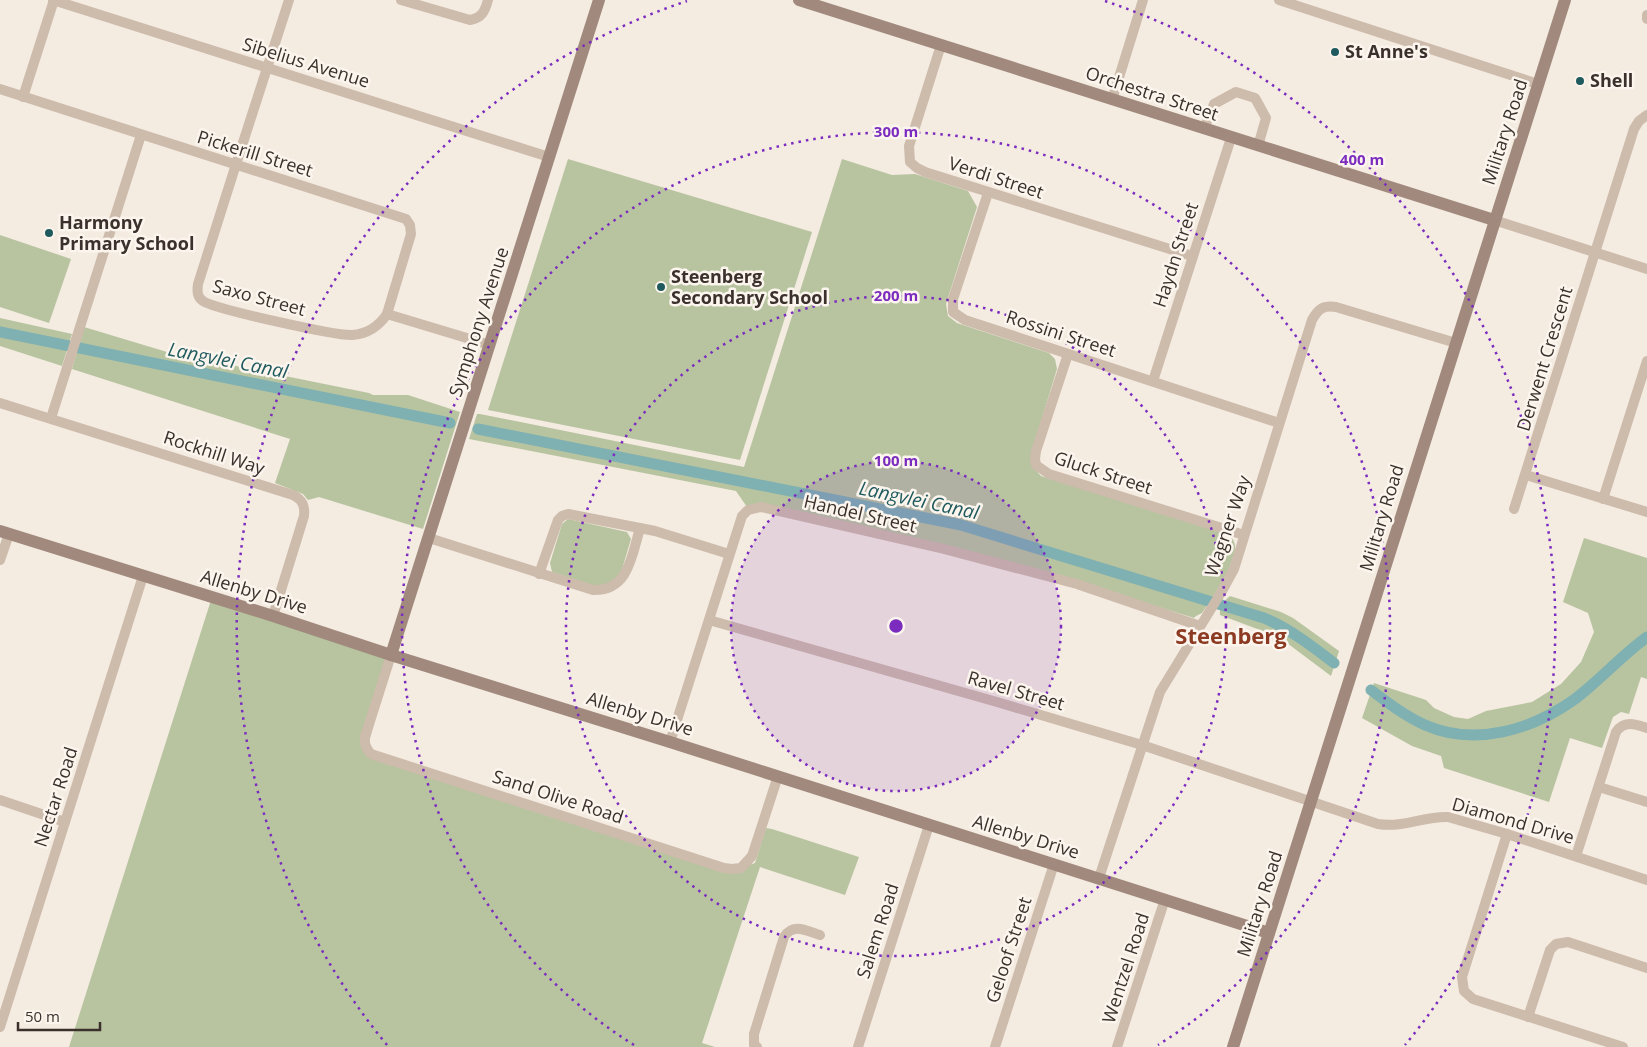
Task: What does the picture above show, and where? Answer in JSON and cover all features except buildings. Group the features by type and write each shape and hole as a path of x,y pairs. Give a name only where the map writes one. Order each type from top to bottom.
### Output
{"street":[{"name":"Sibelius Avenue","path":"54,0 549,157"},
{"path":"24,97 54,0"},
{"name":"Saxo Street","path":"289,0 198,284 197,293 201,300 208,304 252,316 344,335 363,333 382,322 387,314"},
{"path":"401,0 470,20 481,16 488,0"},
{"name":"Symphony Avenue","path":"391,655 599,0"},
{"name":"Orchestra Street","path":"799,0 1494,220"},
{"path":"1112,100 1143,0"},
{"path":"1279,0 1538,84"},
{"name":"Military Road","path":"1233,1047 1565,0"},
{"path":"1647,14 1647,19"},
{"name":"Verdi Street","path":"941,45 909,146 910,162 917,168 988,193 1192,256"},
{"name":"Pickerill Street","path":"0,90 406,219 410,225 411,234 387,314"},
{"path":"1204,129 1214,104 1233,92 1239,92 1255,98 1265,115 1266,122 1258,146"},
{"name":"Derwent Crescent","path":"1514,509 1634,129 1639,121 1647,115"},
{"path":"51,418 141,135"},
{"name":"Haydn Street","path":"1153,382 1231,138"},
{"name":"Rossini Street","path":"988,193 953,299 953,312 965,320 1279,423"},
{"path":"1494,220 1647,269"},
{"name":"Wagner Way","path":"1098,878 1160,692 1230,577 1312,320 1321,308 1328,306 1336,307 1456,342"},
{"path":"387,314 490,345"},
{"name":"Gluck Street","path":"1068,354 1036,451 1036,465 1049,474 1244,535"},
{"path":"1604,499 1647,361"},
{"name":"Rockhill Way","path":"0,403 293,495 300,499 305,507 304,516 273,616"},
{"path":"1526,475 1647,512"},
{"name":"Handel Street","path":"670,742 742,516 748,510 761,507 1059,579 1200,626"},
{"path":"539,574 558,520 562,516 574,514 666,534 729,554"},
{"path":"429,538 593,590 610,588 624,577 640,528"},
{"path":"0,560 4,533"},
{"name":"Allenby Drive","path":"4,533 273,616 1269,933"},
{"name":"Nectar Road","path":"0,1027 143,576"},
{"name":"Ravel Street","path":"709,620 1142,745 1310,802"},
{"name":"Sand Olive Road","path":"391,655 365,737 364,743 371,754 724,868 741,868 752,856 778,776"},
{"path":"1576,856 1616,732 1625,724 1647,728"},
{"path":"1598,787 1647,802"},
{"path":"0,800 65,822"},
{"name":"Diamond Drive","path":"1310,802 1378,824 1398,826 1439,817 1448,817 1507,834 1647,880"},
{"name":"Salem Road","path":"858,1047 929,825"},
{"path":"1507,834 1462,977 1464,991 1473,999 1623,1047"},
{"name":"Geloof Street","path":"995,1047 1054,864"},
{"name":"Wentzel Road","path":"1117,1047 1165,899"},
{"path":"757,1047 754,1045 754,1034 784,937 792,928 820,935"},
{"path":"1528,1017 1550,950 1558,943 1568,942 1647,968"}],"green space":[{"path":"568,159 812,232 740,460 488,410"},
{"path":"842,159 892,175 915,174 968,191 977,207 946,304 948,316 957,323 1049,353 1055,359 1057,369 1031,454 1033,467 1041,476 1225,533 1232,538 1235,552 1232,561 1223,580 1202,613 1194,618 1069,579 747,507 736,491 469,439 477,414 480,414 744,467"},
{"path":"0,235 71,259 49,323 0,307"},
{"path":"0,318 72,334 62,366 0,346"},
{"path":"84,327 167,352 373,395 408,395 460,412 423,529 319,497 308,500 303,494 275,483 290,439 72,369"},
{"path":"568,519 627,532 631,539 620,576 600,588 552,572 550,563 562,524"},
{"path":"1584,538 1647,558 1647,679 1641,677 1629,714 1621,712 1613,717 1602,748 1570,738 1549,802 1444,768 1441,756 1412,746 1362,718 1374,683 1426,700 1434,708 1454,717 1468,719 1486,711 1532,702 1561,684 1581,662 1594,632 1588,613 1563,602"},
{"path":"1230,596 1281,612 1293,618 1339,651 1331,676 1287,643 1268,633 1220,615 1222,604"},
{"path":"212,597 391,655 367,750 724,868 741,868 755,863 766,828 772,829 859,857 845,895 760,867 702,1043 715,1047 69,1047"}],"waterway":[{"name":"Langvlei Canal","path":"0,332 450,423"},
{"name":"Langvlei Canal","path":"478,429 961,525 1264,618 1292,633 1334,663"},
{"name":"Langvlei Canal","path":"1371,690 1411,718 1425,725 1463,735 1503,732 1522,727 1540,719 1575,699 1647,637"}],"place":[{"name":"St Anne's","path":"1335,52"},
{"name":"Shell","path":"1580,81"},
{"name":"Harmony Primary School","path":"49,233"},
{"name":"Steenberg Secondary School","path":"661,287"}],"district":[{"name":"Steenberg","path":"1231,636"}]}
